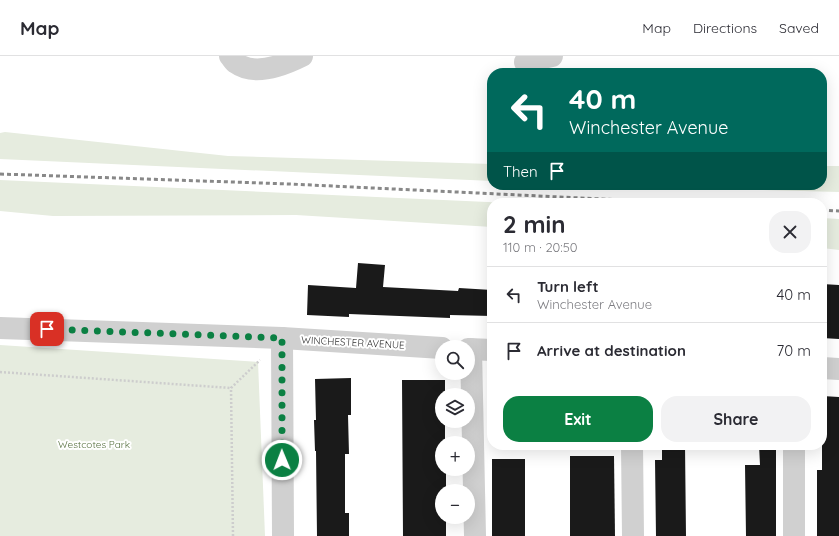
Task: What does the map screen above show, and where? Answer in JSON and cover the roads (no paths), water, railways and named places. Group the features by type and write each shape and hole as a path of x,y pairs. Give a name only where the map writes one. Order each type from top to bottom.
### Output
{"street":[{"path":"230,56 236,63 250,68 263,69 283,65 302,56"},
{"path":"525,62 552,56"},
{"name":"WINCHESTER AVENUE","path":"0,328 282,338 435,348"},
{"path":"282,338 283,536"},
{"path":"475,536 477,349"},
{"path":"827,368 839,369"},
{"path":"632,450 633,536"},
{"path":"794,450 794,536"}],"railway":[{"path":"0,174 290,184 581,198"},
{"path":"827,210 839,211"}],"park label":[{"name":"Westcotes Park","path":"94,444"}]}
